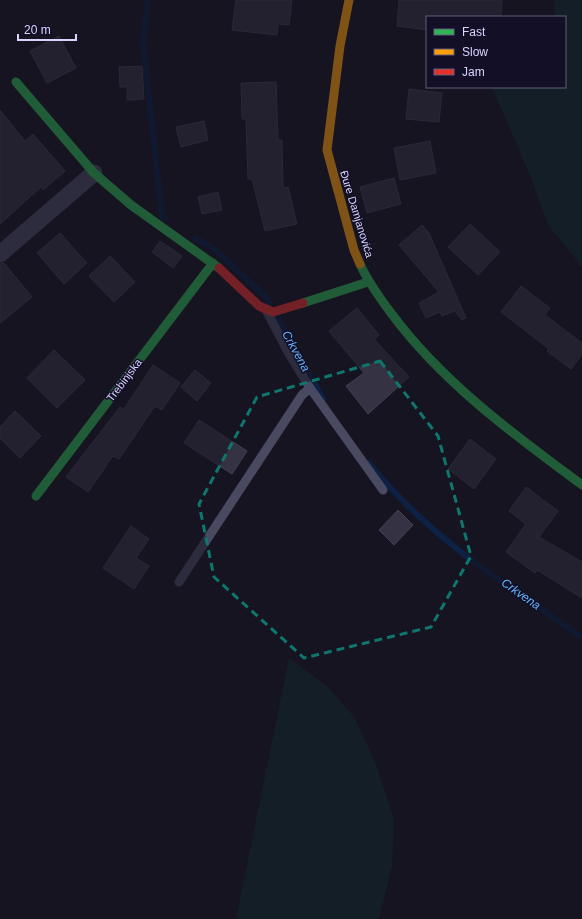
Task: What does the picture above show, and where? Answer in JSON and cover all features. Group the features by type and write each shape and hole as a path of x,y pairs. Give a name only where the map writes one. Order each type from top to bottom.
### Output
{"street":[{"name":"Đure Damjanovića","path":"348,0 340,46 327,150 354,250 368,282 408,336 450,380 518,438 582,484"},
{"path":"16,82 94,173 131,205 213,263 259,306 270,311 285,309 368,282"},
{"path":"0,254 94,173"},
{"name":"Trebinjska","path":"36,496 213,263"}],"lane":[{"path":"270,311 270,320 310,388 383,490"},
{"path":"179,582 302,395 310,388"}],"highlighted area":[{"path":"380,361 438,436 471,556 431,627 304,658 214,577 199,504 257,397"}],"green space":[{"path":"555,0 582,0 582,266 548,225 530,175 492,88 566,88 566,16 554,16"},
{"path":"289,658 329,688 355,718 376,764 394,820 392,866 379,919 236,919"}],"building":[{"path":"236,0 292,0 289,25 278,24 277,35 232,30"},
{"path":"399,0 502,0 501,16 426,16 426,30 397,26"},
{"path":"59,36 76,68 47,83 30,51"},
{"path":"142,66 144,99 127,100 127,87 120,87 119,67"},
{"path":"276,82 278,140 282,140 283,188 288,187 297,224 265,231 252,179 248,179 246,119 242,119 241,83"},
{"path":"409,89 442,93 439,122 406,119"},
{"path":"0,110 25,141 33,134 65,171 43,190 41,187 0,224"},
{"path":"204,121 208,140 181,147 176,127"},
{"path":"430,141 436,173 400,180 394,148"},
{"path":"394,178 401,204 367,213 360,187"},
{"path":"218,192 222,210 202,214 198,197"},
{"path":"470,224 500,252 478,275 448,247"},
{"path":"422,225 429,233 466,318 462,320 455,311 442,316 440,312 426,318 419,303 439,292 399,245"},
{"path":"60,233 87,263 64,284 37,253"},
{"path":"160,241 182,256 173,268 152,252"},
{"path":"110,256 135,282 114,302 89,276"},
{"path":"4,263 32,297 0,323 0,264"},
{"path":"521,286 550,308 545,315 582,343 582,354 571,369 547,351 549,349 501,312"},
{"path":"357,308 379,335 374,339 409,377 368,414 346,386 364,373 329,331"},
{"path":"54,350 85,380 57,408 27,378"},
{"path":"153,365 180,383 162,410 155,406 119,459 113,456 88,492 66,477 120,407 124,409"},
{"path":"195,370 211,383 197,401 181,387"},
{"path":"15,411 41,436 20,458 0,438 0,427"},
{"path":"199,420 247,451 232,474 184,443"},
{"path":"470,439 496,459 474,489 448,469"},
{"path":"526,487 558,511 539,537 582,562 582,598 537,570 535,573 506,552 526,524 509,511"},
{"path":"398,510 413,525 394,545 379,530"},
{"path":"131,526 149,539 136,558 149,566 134,589 103,568"}],"waterway":[{"name":"Crkvena","path":"148,0 143,42 162,216 165,218"},
{"name":"Crkvena","path":"196,238 215,250 265,296 269,303"},
{"name":"Crkvena","path":"276,315 323,399"},
{"name":"Crkvena","path":"369,463 416,514 442,536 496,578 582,637"}],"traffic: fast":[{"path":"16,82 94,173 131,205 219,268"},
{"path":"36,496 213,263"},
{"path":"360,264 378,295 411,338 433,362 480,406 582,485"},
{"path":"303,303 368,282"}],"traffic: slow":[{"path":"349,0 340,46 327,150 354,250 360,264"}],"traffic: jam":[{"path":"219,268 259,306 273,312 303,303"}]}
